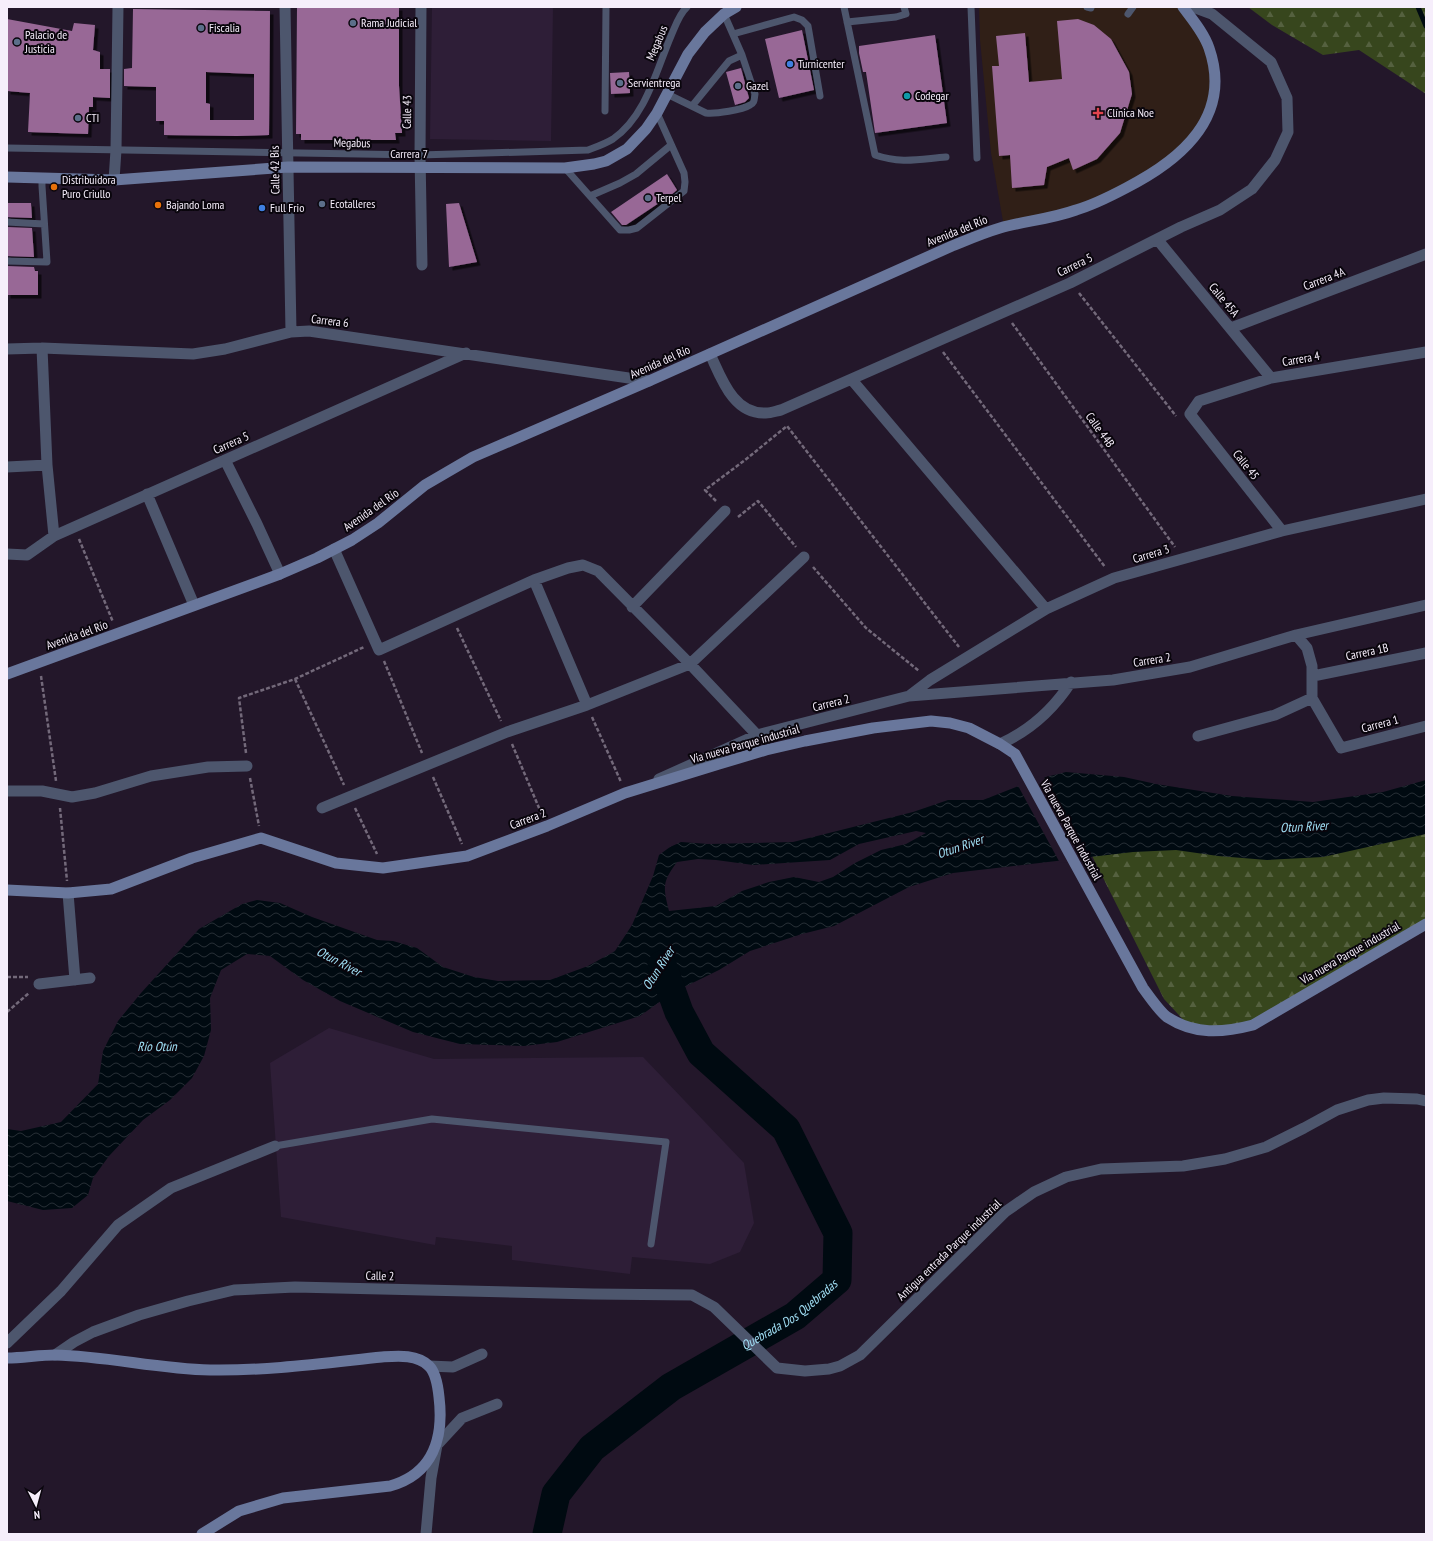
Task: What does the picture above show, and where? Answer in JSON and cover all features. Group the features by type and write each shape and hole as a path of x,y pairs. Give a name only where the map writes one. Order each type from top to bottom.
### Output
{"main road":[{"name":"Carrera 7","path":"7,178 114,180 288,167 421,166 565,168 594,164 616,157 628,149 657,113 688,54 706,32 724,14 736,7"},
{"name":"Avenida del Río","path":"7,674 280,574 352,540 378,523 431,482 473,457 649,381 980,234 999,228 1051,218 1094,204 1142,180 1166,164 1196,137 1212,105 1215,85 1213,64 1209,46 1198,27 1183,7"},
{"name":"Vía nueva Parque industrial","path":"625,793 766,750 873,728 931,721 950,723 969,728 1000,744 1015,754 1143,988 1166,1016 1203,1031 1231,1031 1253,1025 1426,924"},
{"name":"Carrera 2","path":"68,893 111,889 192,858 261,838 336,863 384,868 467,856 547,826 625,793"},
{"path":"7,890 68,893"},
{"path":"7,1358 55,1355 202,1370 250,1369 395,1356 412,1358 429,1366 435,1379 440,1408 437,1444 426,1462 416,1474 404,1482 390,1486 283,1498 239,1511 202,1534"}],"street":[{"path":"114,180 116,150 118,7"},
{"name":"Calle 42 Bis","path":"285,7 291,332"},
{"name":"Calle 43","path":"421,7 420,155 422,265"},
{"name":"Carrera 5","path":"710,354 729,394 740,404 750,411 765,413 781,410 1070,283 1157,239 1220,210 1252,189 1275,160 1288,132 1287,98 1271,62 1212,14 1193,7"},
{"name":"Calle 45A","path":"1157,239 1271,378"},
{"name":"Carrera 4A","path":"1231,328 1426,254"},
{"name":"Carrera 6","path":"7,349 42,348 194,354 225,349 291,332 309,331 467,353 649,381"},
{"path":"42,348 47,465 54,536"},
{"name":"Carrera 4","path":"1190,414 1199,401 1271,378 1426,352"},
{"name":"Carrera 5","path":"7,554 27,554 54,536 467,353"},
{"path":"852,380 1046,610"},
{"name":"Calle 45","path":"1190,414 1282,531"},
{"path":"225,460 280,574"},
{"path":"7,467 47,465"},
{"path":"147,494 194,605"},
{"name":"Carrera 3","path":"909,696 930,680 1046,610 1114,578 1282,531 1426,499"},
{"path":"632,606 725,511"},
{"path":"334,549 379,650 534,580 568,568 583,565 598,571 758,735"},
{"path":"322,808 350,798 507,732 587,705 690,664 804,557"},
{"path":"534,580 587,705"},
{"name":"Carrera 2","path":"625,793 758,735 909,696 1071,682 1112,680 1190,667 1296,635 1426,605"},
{"path":"1198,736 1275,715 1312,698 1312,666 1306,648 1296,635"},
{"name":"Carrera 1B","path":"1313,676 1426,653"},
{"path":"1000,744 1030,728 1060,699 1071,682"},
{"name":"Carrera 1","path":"1312,698 1340,748 1426,726"},
{"path":"7,791 42,790 72,797 95,793 151,776 208,767 247,766"},
{"path":"68,893 75,980"},
{"path":"39,984 90,978"},
{"name":"Antigua entrada Parque industrial","path":"778,1368 805,1371 829,1369 840,1366 860,1355 1005,1212 1034,1192 1066,1177 1101,1168 1182,1166 1225,1159 1266,1147 1337,1110 1368,1100 1384,1098 1417,1099 1426,1101"},
{"path":"7,1343 61,1291 118,1225 172,1188 275,1146"},
{"name":"Calle 2","path":"55,1355 74,1342 93,1332 139,1315 188,1301 234,1290 295,1287 692,1295 714,1307 778,1368"},
{"path":"429,1366 453,1367 482,1354"},
{"path":"426,1534 431,1478 437,1444 462,1418 497,1404"}],"lane":[{"path":"605,111 606,7"},
{"name":"Megabus","path":"7,148 420,155 574,152 588,150 612,140 623,132 634,119 641,107 678,20 687,7"},
{"path":"844,7 875,155 887,159 903,161 946,156"},
{"path":"847,22 896,18 906,14 904,7"},
{"path":"971,7 977,158"},
{"path":"1128,14 1133,7"},
{"path":"667,94 706,113 713,114 750,105 754,101 755,94 742,55 724,14"},
{"path":"733,34 794,17 802,20 808,26 820,96"},
{"path":"692,106 729,61 742,55"},
{"path":"565,168 620,230 637,228 684,191 684,173 657,113"},
{"path":"590,196 620,183 636,174 671,145"},
{"path":"7,261 47,262 42,178"},
{"path":"7,222 44,224"},
{"path":"275,1146 432,1118 666,1142 651,1244"}],"path":[{"path":"1070,283 1178,418 1190,414"},
{"name":"Calle 44B","path":"1003,312 1182,558"},
{"path":"936,343 1114,578"},
{"path":"930,680 866,628 804,557 758,501 738,517 725,511 705,490 787,426 967,657"},
{"path":"74,527 118,633"},
{"path":"239,698 295,678 375,642"},
{"path":"39,662 58,794 68,893"},
{"path":"295,678 384,868"},
{"path":"587,705 625,793"},
{"path":"7,977 31,977 39,984 7,1012"}],"shaded area":[{"path":"432,7 553,7 551,141 430,139"},
{"name":"Clínica Noe","path":"979,7 1183,7 1209,46 1212,105 1182,151 1094,204 1004,227 991,153 980,40"},
{"path":"329,1028 434,1059 643,1057 744,1163 754,1223 740,1252 710,1264 632,1257 630,1274 512,1260 512,1246 436,1237 435,1245 281,1217 270,1063"}],"green space":[{"path":"1248,7 1426,7 1426,94 1359,50 1323,55 1272,25"},
{"path":"1078,828 1426,829 1426,924 1253,1025 1190,1027 1164,999"}],"water":[{"name":"Río Otún","path":"1066,772 1124,777 1156,784 1232,796 1313,802 1383,792 1426,780 1426,834 1323,857 1267,860 1218,856 1176,850 1133,852 953,873 909,887 834,926 802,934 750,951 719,970 672,993 640,1016 557,1042 524,1046 460,1044 413,1032 340,1001 303,980 270,956 247,954 221,970 210,998 211,1030 204,1056 192,1078 170,1100 143,1120 109,1156 93,1178 88,1195 72,1208 43,1210 7,1201 7,1129 21,1131 61,1122 98,1084 103,1051 118,1021 141,993 199,929 242,904 257,900 280,903 312,917 377,940 393,941 417,948 443,967 474,977 498,981 550,980 588,966 615,951 632,925 653,876 659,855 670,847 681,842 709,844 793,842 913,812 948,800 983,800 1034,780","holes":["916,831 926,833 906,844 881,850 855,863 833,877 819,882 794,877 769,882 742,891 716,906 669,911 665,885 666,880 677,862 698,859 753,865 830,860 859,844"]}],"pier":[{"path":"1043,775 1089,860 1060,863 1017,784"}],"building":[{"path":"297,7 399,7 399,86 402,133 395,133 396,140 301,140 301,134 296,134"},
{"path":"133,9 270,11 269,135 164,135 164,121 156,121 156,87 124,86 124,69 132,68","holes":["206,72 254,74 254,120 210,120 210,104 206,103"]},
{"path":"7,19 72,31 74,23 95,25 93,50 100,52 100,69 110,69 110,98 93,97 93,107 89,107 88,134 28,132 30,93 7,91"},
{"path":"1078,19 1094,25 1111,39 1129,72 1132,94 1120,133 1097,159 1073,170 1069,158 1047,167 1044,185 1012,188 1010,155 999,156 992,66 999,66 996,36 1025,33 1029,82 1062,79 1057,21"},
{"name":"Turnicenter","path":"802,30 814,90 779,98 765,39"},
{"name":"Codegar","path":"935,35 947,123 875,133 866,72 863,72 859,46"},
{"name":"Gazel","path":"741,68 749,98 745,102 735,105 726,72"},
{"name":"Servientrega","path":"629,72 630,93 611,94 610,73"},
{"name":"Terpel","path":"667,174 677,190 626,225 622,225 611,212"},
{"path":"7,203 31,203 32,218 7,217"},
{"path":"459,203 477,262 449,267 446,204"},
{"path":"7,227 32,228 34,257 7,256"},
{"path":"7,266 34,267 35,271 38,271 38,295 7,295"}],"waterway":[{"path":"1418,7 1426,26"},
{"name":"Quebrada Dos Quebradas","path":"547,1534 556,1494 592,1448 671,1387 795,1316 837,1280 838,1233 786,1129 701,1053 679,1012 662,965"}],"place":[{"name":"Rama Judicial","path":"353,23"},
{"name":"Fiscalia","path":"201,28"},
{"name":"Palacio de Justicia","path":"17,42"},
{"name":"Turnicenter","path":"790,64"},
{"name":"Servientrega","path":"620,83"},
{"name":"Gazel","path":"738,86"},
{"name":"Codegar","path":"907,96"},
{"name":"Clínica Noe","path":"1098,113"},
{"name":"CTI","path":"78,118"},
{"name":"Distribuidora Puro Criullo","path":"54,187"},
{"name":"Terpel","path":"648,198"},
{"name":"Ecotalleres","path":"322,204"},
{"name":"Bajando Loma","path":"158,205"},
{"name":"Full Frio","path":"262,208"}],"water label":[{"name":"Otun River","path":"1304,826"},
{"name":"Otun River","path":"960,846"},
{"name":"Otun River","path":"339,961"},
{"name":"Otun River","path":"658,968"}]}
